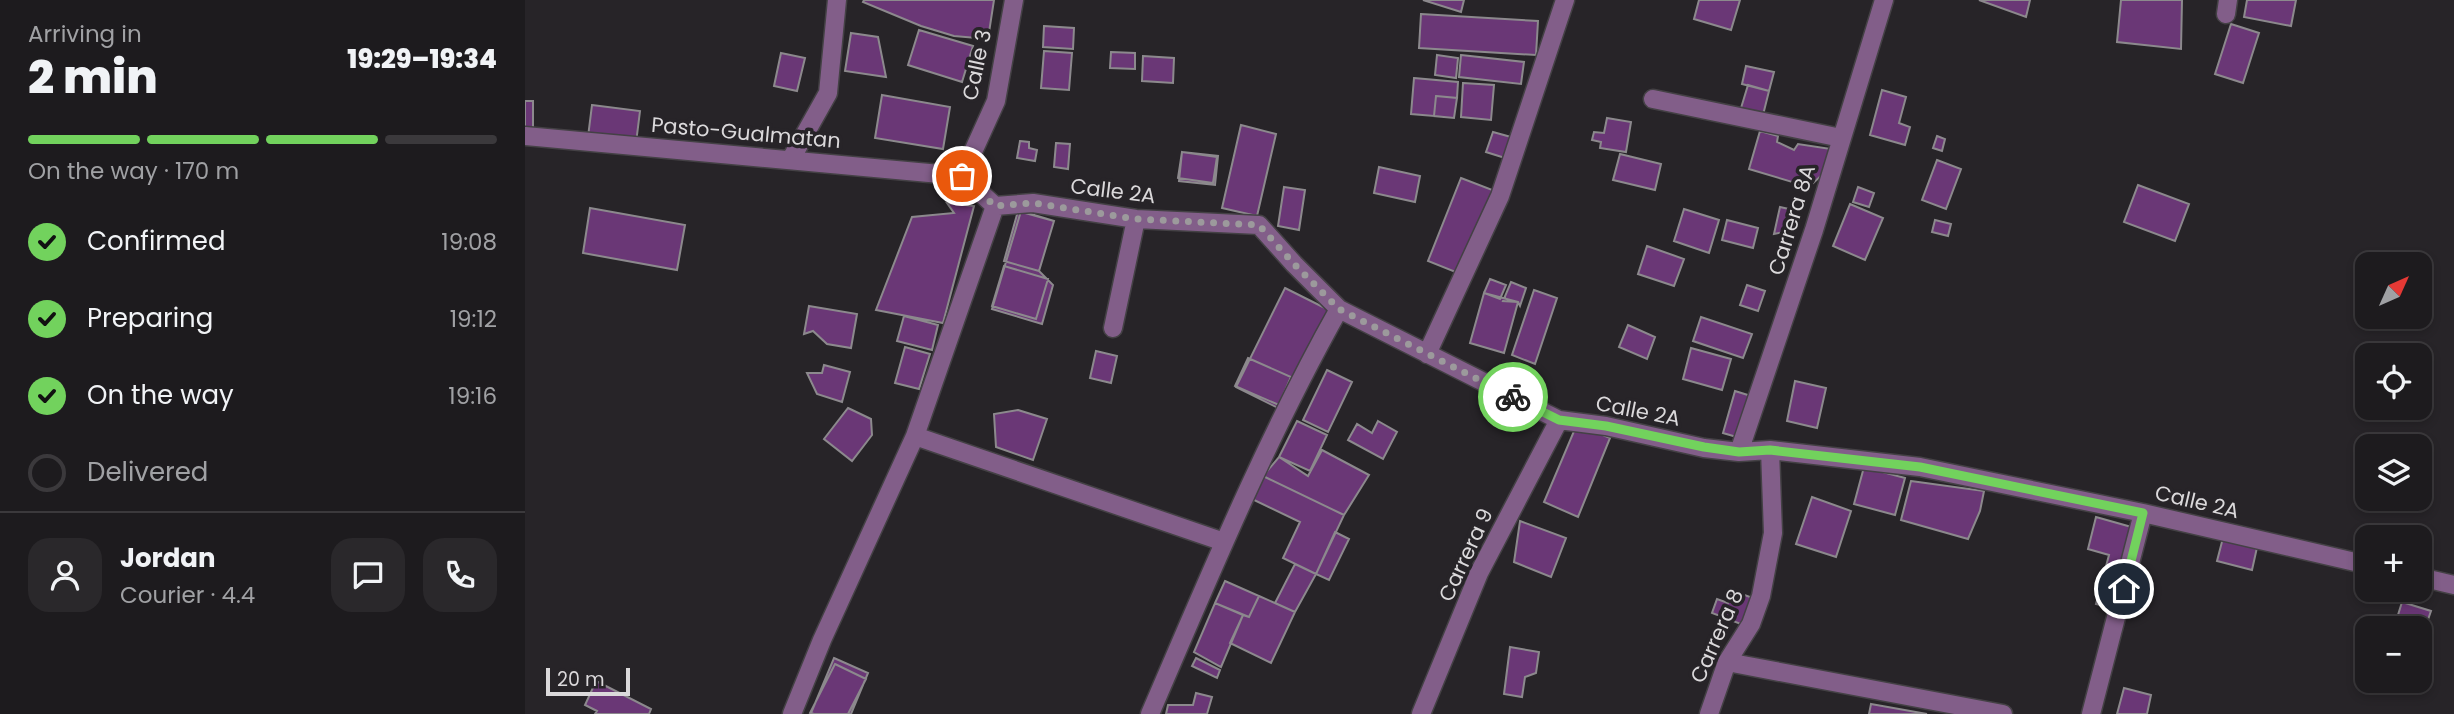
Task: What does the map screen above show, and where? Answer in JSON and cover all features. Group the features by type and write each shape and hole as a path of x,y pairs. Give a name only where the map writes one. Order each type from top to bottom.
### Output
{"street":[{"path":"791,159 828,93 837,0"},
{"name":"Calle 3","path":"962,176 996,102 1014,0"},
{"path":"1427,354 1500,196 1565,0"},
{"name":"Carrera 8A","path":"1739,452 1814,230 1884,0"},
{"path":"1653,99 1841,138"},
{"name":"Pasto-Gualmatan","path":"525,135 962,176"},
{"path":"792,714 822,640 915,436 995,206 962,176"},
{"name":"Calle 2A","path":"995,206 1033,203 1136,219 1259,225 1339,309 1559,420 1606,426 1739,452 1770,450 1920,467 2143,513 2355,562"},
{"path":"1113,328 1136,219"},
{"path":"1150,714 1224,542 1319,343 1339,309"},
{"name":"Carrera 9","path":"1421,714 1479,573 1559,420"},
{"path":"915,436 1224,542"},
{"name":"Carrera 8","path":"1709,714 1727,662 1751,624 1761,596 1773,533 1770,450"},
{"path":"2091,714 2143,513"},
{"path":"2432,580 2454,585"},
{"path":"1727,662 2003,714"}],"building":[{"path":"994,0 988,39 954,36 921,26 863,2"},
{"path":"1423,0 1464,0 1461,12"},
{"path":"1699,0 1740,0 1731,30 1694,19"},
{"path":"1979,0 2030,0 2026,17"},
{"path":"2121,0 2182,0 2181,49 2117,42"},
{"path":"2247,0 2296,0 2291,26 2244,17"},
{"path":"1421,14 1538,21 1536,55 1419,48"},
{"path":"2231,24 2259,33 2243,83 2215,74"},
{"path":"1044,26 1074,28 1073,49 1043,47"},
{"path":"919,30 973,46 962,82 908,65"},
{"path":"851,33 878,37 886,77 845,71"},
{"path":"1044,51 1072,53 1069,90 1041,88"},
{"path":"1111,52 1135,53 1135,69 1110,68"},
{"path":"781,53 805,58 797,91 774,86"},
{"path":"1437,55 1458,58 1456,78 1435,75"},
{"path":"1461,55 1524,62 1521,84 1459,77"},
{"path":"1143,56 1174,58 1173,83 1142,81"},
{"path":"1746,66 1774,72 1769,91 1742,84"},
{"path":"1414,78 1458,82 1457,98 1436,96 1434,116 1411,114"},
{"path":"1463,83 1494,85 1491,120 1461,117"},
{"path":"1748,85 1769,91 1763,115 1741,108"},
{"path":"1882,90 1906,97 1899,123 1910,127 1905,145 1870,135"},
{"path":"882,95 950,107 943,149 875,138"},
{"path":"1436,96 1457,98 1454,118 1434,116"},
{"path":"525,101 533,101 533,131 525,131"},
{"path":"592,105 640,111 636,143 588,137"},
{"path":"1607,118 1631,122 1626,152 1600,148 1601,142 1592,140 1594,132 1604,133"},
{"path":"1241,125 1276,134 1257,216 1222,208"},
{"path":"1760,131 1778,136 1777,142 1794,150 1798,144 1831,149 1823,174 1809,187 1749,169"},
{"path":"1493,132 1511,137 1505,158 1486,152"},
{"path":"1937,136 1945,139 1942,151 1933,148"},
{"path":"1020,141 1029,142 1029,148 1037,150 1035,161 1017,158"},
{"path":"1056,143 1070,144 1068,169 1054,167"},
{"path":"1182,152 1218,156 1215,185 1179,181"},
{"path":"1182,152 1217,157 1213,183 1178,178"},
{"path":"1620,154 1661,164 1655,190 1613,180"},
{"path":"1937,160 1961,169 1946,209 1922,200"},
{"path":"1379,167 1420,176 1415,202 1374,193"},
{"path":"1461,178 1495,191 1463,275 1428,261"},
{"path":"2138,185 2189,204 2175,241 2124,222"},
{"path":"1284,187 1305,190 1299,230 1278,226"},
{"path":"1858,187 1874,193 1869,207 1853,202"},
{"path":"947,203 974,206 943,323 876,310 912,217 954,213"},
{"path":"1850,204 1883,218 1865,260 1833,246"},
{"path":"1780,207 1798,211 1794,230 1774,234"},
{"path":"590,208 685,225 677,270 583,253"},
{"path":"1684,209 1719,220 1709,253 1674,241"},
{"path":"1018,211 1054,221 1039,271 1004,261"},
{"path":"1021,211 1054,221 1039,271 1053,285 1042,324 992,309"},
{"path":"1727,220 1758,228 1753,248 1722,240"},
{"path":"1935,220 1951,224 1948,236 1932,232"},
{"path":"1647,246 1684,259 1674,286 1638,274"},
{"path":"1004,266 1048,279 1036,319 992,306"},
{"path":"1490,279 1506,285 1500,299 1484,293"},
{"path":"1511,282 1526,288 1520,306 1518,302 1503,301"},
{"path":"1747,285 1765,291 1758,311 1740,305"},
{"path":"1285,288 1333,312 1284,411 1236,387"},
{"path":"1534,290 1557,298 1535,364 1512,355"},
{"path":"1484,293 1518,302 1504,353 1470,343"},
{"path":"809,306 857,314 851,348 827,344 813,331 804,334"},
{"path":"904,316 938,325 932,350 897,341"},
{"path":"1701,317 1752,334 1743,358 1693,341"},
{"path":"1628,325 1655,337 1647,359 1619,347"},
{"path":"905,347 930,354 919,389 895,383"},
{"path":"1691,348 1731,359 1722,390 1683,379"},
{"path":"1096,351 1117,356 1111,383 1090,378"},
{"path":"1248,358 1291,377 1279,405 1235,386"},
{"path":"824,365 850,372 842,402 817,394 807,373 822,373"},
{"path":"1327,370 1352,382 1328,432 1303,420"},
{"path":"1795,381 1826,388 1817,428 1787,421"},
{"path":"1735,391 1751,396 1740,438 1723,433"},
{"path":"848,408 871,419 872,435 852,461 824,439"},
{"path":"1018,410 1047,419 1033,460 996,447 994,414"},
{"path":"1297,421 1327,435 1310,471 1279,457"},
{"path":"1378,421 1397,432 1383,459 1348,440 1357,424 1372,433"},
{"path":"1577,424 1610,438 1578,517 1544,502"},
{"path":"1322,450 1369,475 1344,515 1263,476 1279,457 1308,476"},
{"path":"1864,467 1905,478 1895,515 1854,504"},
{"path":"1263,476 1344,515 1316,574 1283,558 1300,522 1252,499"},
{"path":"1911,481 1984,491 1980,511 1968,539 1901,520"},
{"path":"1812,497 1851,511 1836,557 1796,544"},
{"path":"2096,517 2135,528 2113,608 2096,604 2109,555 2088,549"},
{"path":"1520,521 1566,538 1551,577 1514,562"},
{"path":"1335,532 1349,539 1329,580 1316,574"},
{"path":"2224,534 2258,543 2252,570 2217,561"},
{"path":"1295,564 1316,574 1295,612 1275,603"},
{"path":"1225,581 1259,596 1249,617 1215,603"},
{"path":"1733,591 1756,599 1746,626 1712,613 1717,599 1728,603"},
{"path":"1259,596 1295,612 1271,663 1230,643 1243,615 1249,617"},
{"path":"2402,602 2431,611 2429,616 2398,616"},
{"path":"1215,603 1243,615 1221,667 1194,652"},
{"path":"1510,647 1539,652 1536,673 1525,677 1522,697 1504,694"},
{"path":"834,658 868,673 851,714 811,713"},
{"path":"1196,658 1220,670 1217,678 1192,666"},
{"path":"835,664 866,679 848,714 812,714 810,713"},
{"path":"596,681 651,709 649,714 595,714 597,711 585,705"},
{"path":"2124,688 2151,695 2147,714 2117,714"},
{"path":"1196,693 1212,697 1207,714 1166,714 1168,705 1193,705"},
{"path":"1871,704 1927,714 1869,714"}],"way so far":[{"path":"962,176 995,206 1033,203 1136,219 1259,225 1339,309 1513,397"}],"route":[{"path":"1513,397 1559,420 1606,426 1704,447 1739,452 1770,450 1920,467 2143,513 2124,589"}]}
